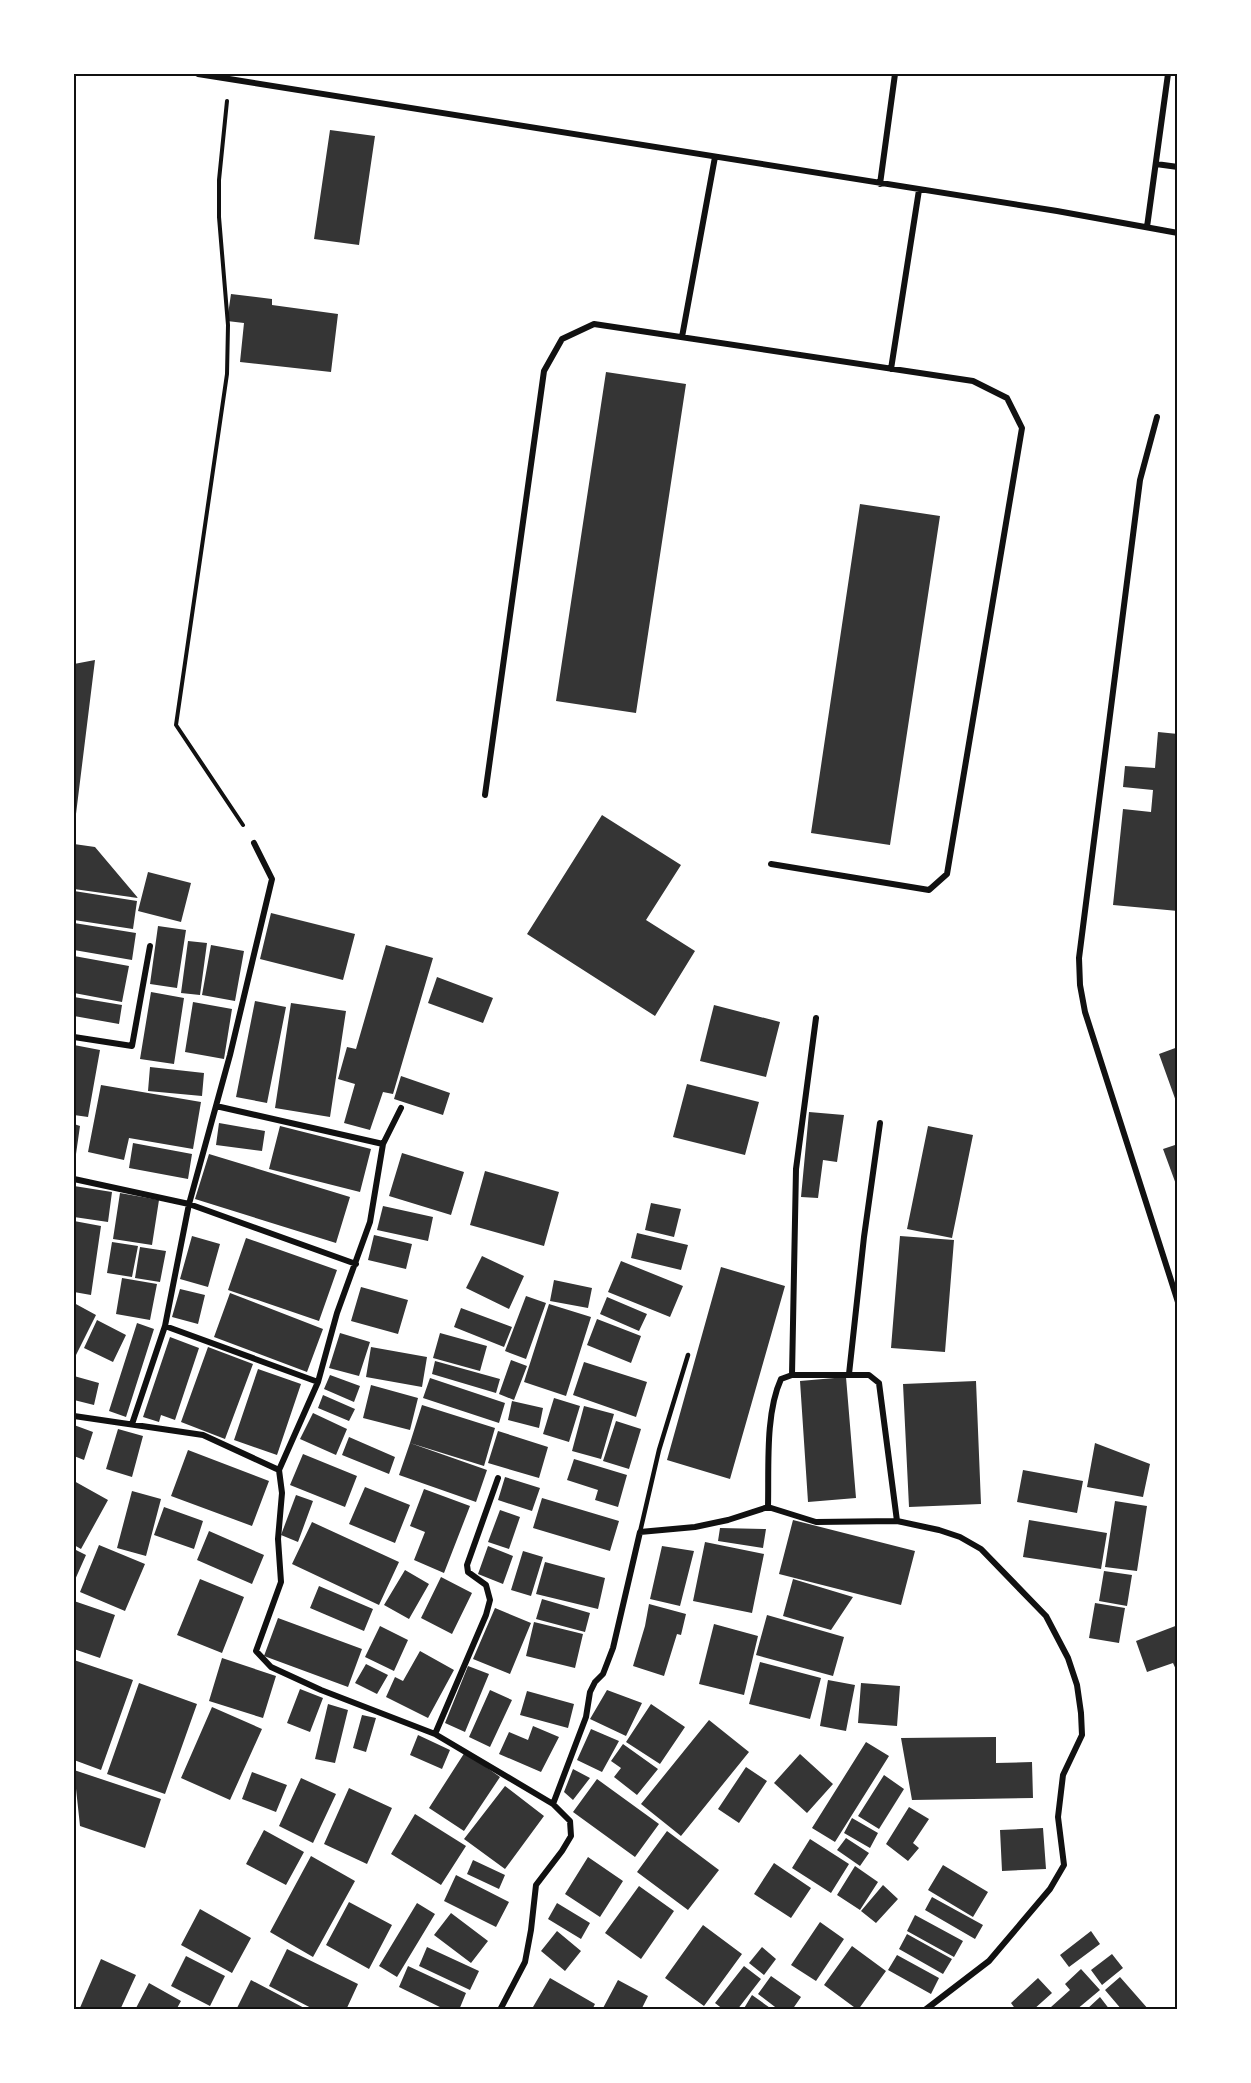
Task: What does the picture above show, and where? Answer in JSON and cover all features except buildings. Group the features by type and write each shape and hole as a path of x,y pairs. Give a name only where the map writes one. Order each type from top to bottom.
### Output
{"street":[{"path":"198,74 1178,232"},
{"path":"880,184 895,74"},
{"path":"1147,227 1168,74"},
{"path":"682,337 715,157"},
{"path":"1156,164 1178,167"},
{"path":"891,369 920,190"},
{"path":"485,795 544,371 562,339 594,324 973,381 1007,398 1022,428 947,874 929,890 771,864"},
{"path":"1157,417 1140,480 1079,958 1080,985 1085,1012 1178,1302"},
{"path":"132,1424 165,1326 189,1204 230,1055 272,879 254,843"},
{"path":"74,1037 132,1046 150,946"},
{"path":"792,1375 796,1169 816,1018"},
{"path":"216,1106 382,1144"},
{"path":"400,1108 382,1144 370,1222 337,1313 318,1382 279,1470 282,1493 278,1539 281,1582 256,1651 271,1666 321,1690 435,1734 553,1804 570,1821 571,1836 536,1885 525,1962 500,2009"},
{"path":"849,1374 864,1237 880,1123"},
{"path":"74,1179 189,1204 356,1264"},
{"path":"165,1326 318,1382"},
{"path":"768,1507 774,1394 781,1379 792,1375 869,1375 879,1383 897,1521"},
{"path":"74,1416 204,1435 279,1470"},
{"path":"435,1734 460,1680 490,1600 486,1585 468,1572 467,1565 498,1478"},
{"path":"553,1804 586,1717 590,1692 595,1682 603,1674 613,1648 640,1532 695,1527 728,1520 768,1507 816,1522 897,1521 960,1537 981,1549 1046,1616 1068,1658 1077,1685 1082,1735 1063,1775 1058,1817 1064,1865 1050,1889 989,1961 925,2010"}],"lane":[{"path":"640,1532 659,1450 688,1355"}],"path":[{"path":"229,79 219,180 219,217 226,303 227,374 176,725 254,843"}]}
